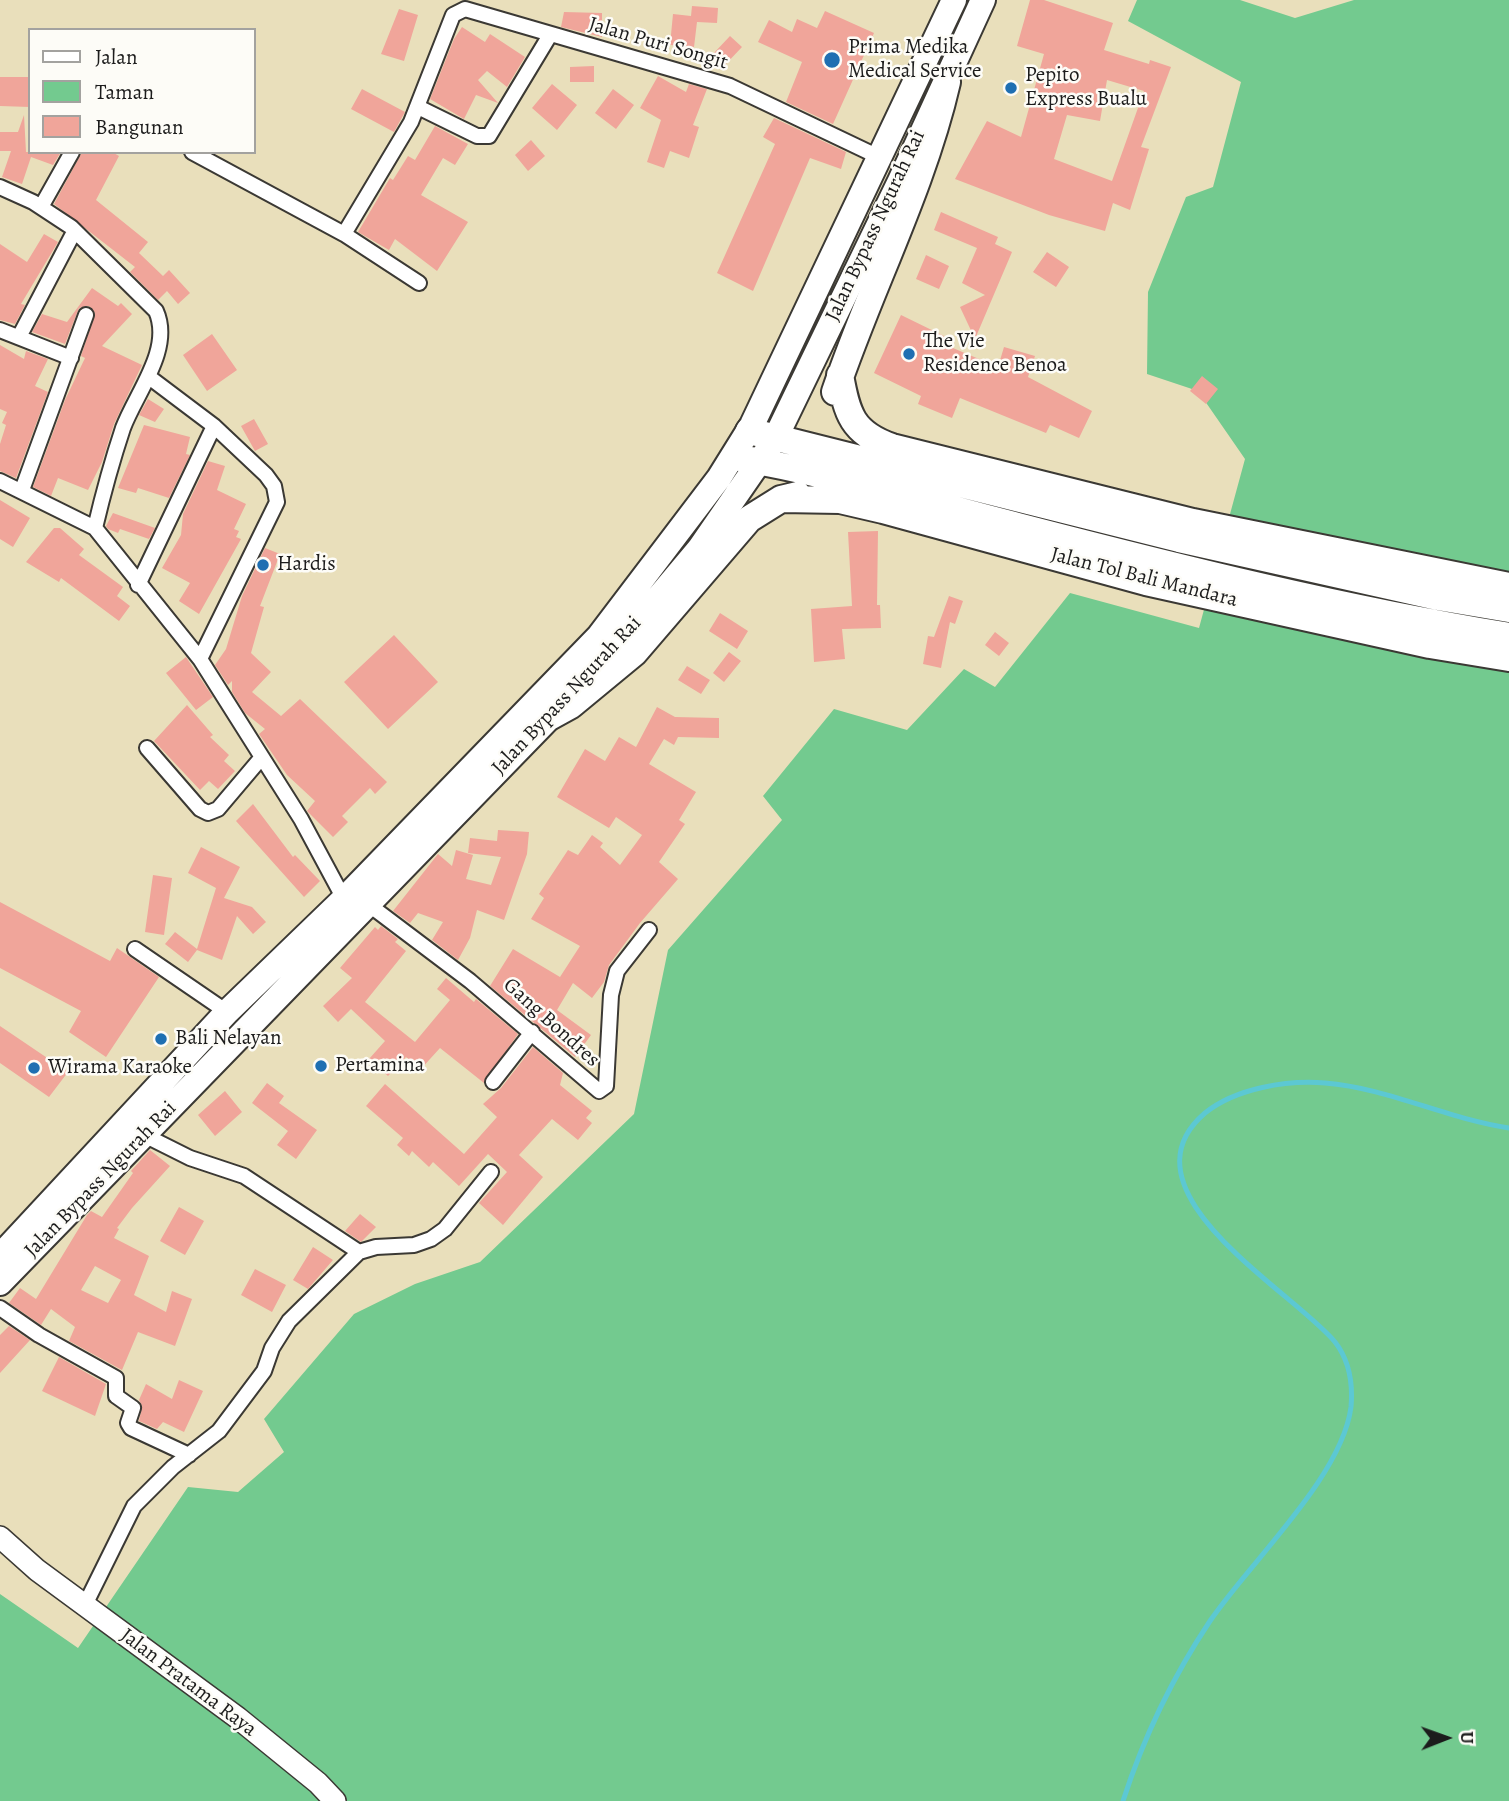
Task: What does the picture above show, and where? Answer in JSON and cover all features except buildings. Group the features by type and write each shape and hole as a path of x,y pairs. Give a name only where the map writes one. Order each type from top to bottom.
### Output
{"highway":[{"name":"Jalan Bypass Ngurah Rai","path":"0,1256 228,1012 349,893 599,636 734,457 749,431 954,0"},
{"name":"Jalan Bypass Ngurah Rai","path":"0,1283 146,1136 349,893 551,716 564,698 621,642 699,549 775,439 900,181 933,103 947,82 982,0"},
{"name":"Jalan Tol Bali Mandara","path":"872,474 842,434 831,413 831,402 916,188 947,82"},
{"name":"Jalan Tol Bali Mandara","path":"841,375 849,415 863,432 882,444 1438,597 1509,609"},
{"name":"Jalan Tol Bali Mandara","path":"749,431 872,474 1016,512 1163,579 1509,636"},
{"name":"Jalan Tol Bali Mandara","path":"734,457 872,474"},
{"name":"Jalan Tol Bali Mandara","path":"551,716 571,705 634,653 749,519 780,499 872,474"},
{"name":"Jalan Tol Bali Mandara","path":"780,499 840,500 1430,645 1509,658"},
{"name":"Jalan Tol Bali Mandara","path":"1016,512 1183,526 1509,586"}],"main road":[{"name":"Jalan Pratama Raya","path":"0,1537 37,1570 238,1718 318,1783 335,1801"},
{"name":"Jalan Pratama Raya","path":"0,1551 37,1570"}],"street":[{"name":"Jalan Puri Songit","path":"344,234 418,107 453,15 465,9 730,86 881,158"},
{"path":"418,107 477,136 489,136 550,35"},
{"path":"41,207 71,154"},
{"path":"196,154 344,234 419,283"},
{"path":"0,187 41,207 71,226 74,232 156,311 161,330 149,377 129,412 95,528"},
{"path":"19,337 74,232"},
{"path":"22,490 86,315"},
{"path":"0,330 71,358"},
{"path":"149,377 214,426 266,475 274,486 277,502 200,659"},
{"path":"138,585 214,426"},
{"path":"0,481 95,528 200,659 349,893"},
{"path":"148,748 200,809 208,813 218,809 262,757"},
{"name":"Gang Bondres","path":"349,893 533,1032 594,1089 603,1090 617,971 649,930"},
{"path":"135,949 228,1012"},
{"path":"493,1082 533,1032"},
{"path":"146,1136 190,1158 244,1176 359,1252"},
{"path":"85,1605 134,1506 219,1431 256,1381 289,1321 359,1252 376,1247 414,1245 431,1239 445,1229 491,1172"},
{"path":"0,1308 38,1335 116,1378 116,1396 133,1408 128,1423 131,1428 189,1455"}],"green space":[{"path":"1137,0 1240,0 1295,18 1354,0 1509,0 1509,1801 0,1801 0,1594 78,1648 188,1487 238,1492 284,1452 264,1419 354,1314 415,1284 480,1262 634,1114 668,950 782,820 763,796 834,709 907,730 964,669 995,687 1070,593 1199,628 1245,459 1198,391 1147,374 1148,292 1186,197 1213,187 1241,82 1128,21"}],"waterway":[{"path":"1123,1801 1140,1753 1183,1664 1227,1598 1313,1490 1331,1462 1344,1434 1351,1407 1349,1373 1335,1342 1220,1238 1195,1207 1181,1175 1183,1143 1205,1113 1231,1097 1262,1088 1310,1082 1372,1091 1463,1118 1509,1128"}],"place":[{"name":"Prima Medika Medical Service","path":"832,60"},
{"name":"Pepito Express Bualu","path":"1011,88"},
{"name":"The Vie Residence Benoa","path":"909,354"},
{"name":"Hardis","path":"263,565"},
{"name":"Bali Nelayan","path":"161,1039"},
{"name":"Pertamina","path":"321,1066"},
{"name":"Wirama Karaoke","path":"34,1068"}]}
